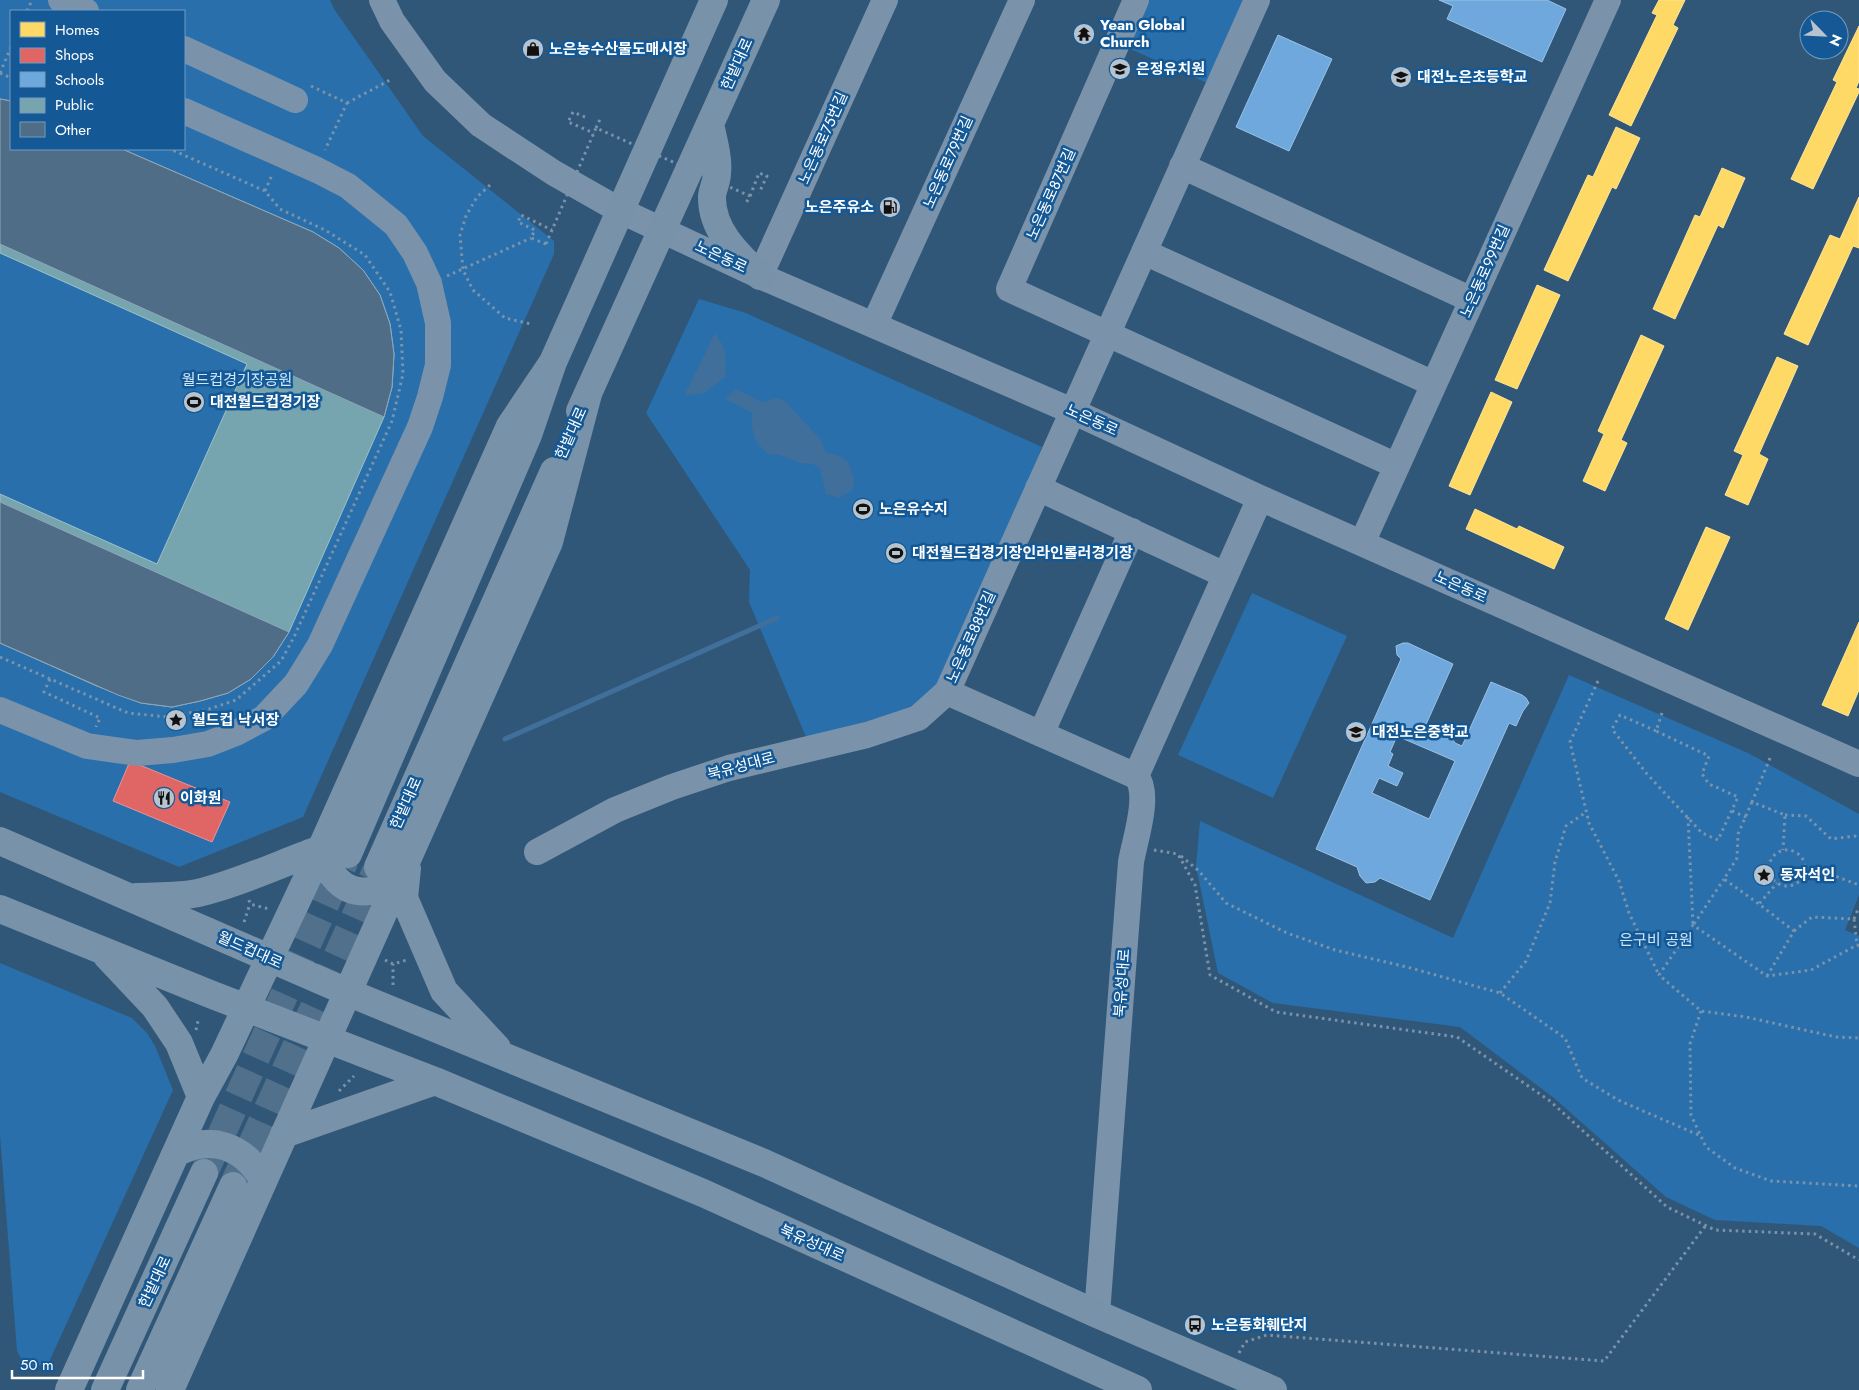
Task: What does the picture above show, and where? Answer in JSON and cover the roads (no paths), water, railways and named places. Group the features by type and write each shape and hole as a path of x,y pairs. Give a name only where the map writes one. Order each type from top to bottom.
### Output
{"main road":[{"path":"348,854 528,435 553,362 714,0"},
{"name":"한밭대로","path":"396,865 588,394 766,0"},
{"path":"710,124 718,172 712,194 716,222 738,255 760,276"},
{"path":"69,1390 201,1097 224,1055 321,849 510,426 553,362"},
{"name":"월드컵대로","path":"0,841 347,992 503,1055"},
{"path":"321,849 324,861 335,877 348,889 355,892 384,888 396,865"},
{"path":"127,897 174,896 197,893 241,879 321,849"},
{"path":"170,1390 347,992 396,865"},
{"path":"396,865 404,886 404,898 444,991 503,1055 764,1164 1097,1314 1273,1390"},
{"path":"0,909 246,1008 435,1081"},
{"path":"101,950 155,1007 179,1043 201,1097"},
{"path":"284,1134 435,1081"},
{"name":"북유성대로","path":"435,1081 703,1193 1138,1390"},
{"path":"176,1153 195,1144 207,1143 218,1145 230,1149 250,1161 264,1179"},
{"name":"한밭대로","path":"106,1390 204,1174"},
{"name":"한밭대로","path":"140,1390 233,1186"}],"street":[{"path":"61,0 94,8"},
{"name":"노은동로","path":"382,0 392,22 435,81 481,125 554,173 619,210 760,276 1072,411 1260,498 1859,764"},
{"name":"노은동로75번길","path":"760,276 885,0"},
{"name":"노은동로79번길","path":"874,325 1022,0"},
{"name":"노은동로87번길","path":"1136,0 1009,289 1397,466"},
{"path":"1072,411 1258,0"},
{"name":"노은동로99번길","path":"1362,543 1608,0"},
{"path":"185,49 295,100"},
{"path":"0,710 87,746 137,752 173,750 208,744 236,734 264,718 296,684 320,645 420,426 430,398 438,365 438,323 429,283 415,254 396,224 348,186 185,111"},
{"path":"1182,166 1472,300"},
{"path":"1144,252 1434,384"},
{"name":"노은동로88번길","path":"1072,411 947,692 1136,776"},
{"path":"1038,488 1225,575"},
{"path":"1136,776 1260,498"},
{"path":"1041,734 1132,531"},
{"name":"북유성대로","path":"537,852 615,810 672,787 729,768 867,735 918,718 947,692"},
{"name":"북유성대로","path":"1097,1314 1131,862 1144,796 1141,782 1136,776"}],"waterway":[{"path":"505,739 777,618"}],"tunnel":[{"path":"204,1173 345,860"},
{"path":"233,1186 376,871"}],"place":[{"name":"Yean Global Church","path":"1084,34"},
{"name":"노은농수산물도매시장","path":"533,49"},
{"name":"은정유치원","path":"1120,69"},
{"name":"대전노은초등학교","path":"1401,77"},
{"name":"노은주유소","path":"890,207"},
{"name":"대전월드컵경기장","path":"194,402"},
{"name":"노은유수지","path":"863,509"},
{"name":"대전월드컵경기장인라인롤러경기장","path":"896,553"},
{"name":"월드컵 낙서장","path":"176,720"},
{"name":"대전노은중학교","path":"1356,732"},
{"name":"이화원","path":"164,798"},
{"name":"동자석인","path":"1764,875"},
{"name":"노은동화훼단지","path":"1195,1325"}],"park label":[{"name":"월드컵경기장공원","path":"237,380"},
{"name":"은구비 공원","path":"1656,940"}]}
